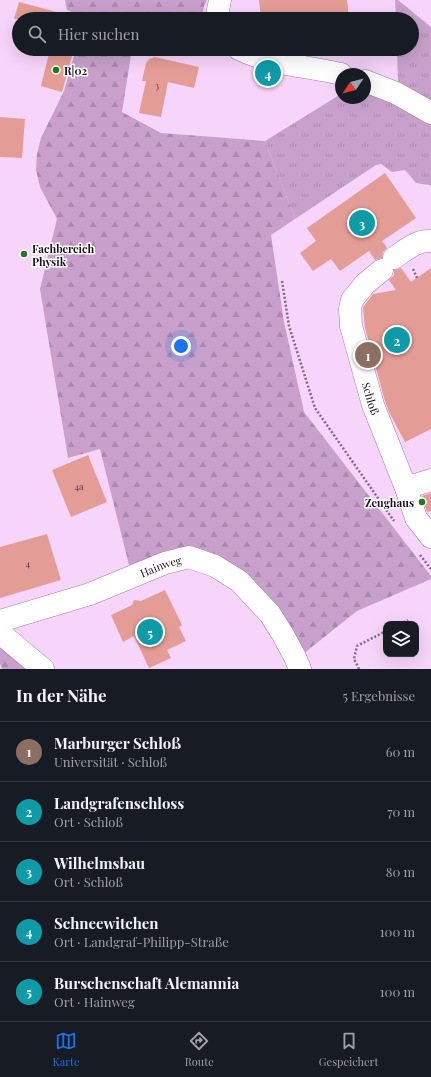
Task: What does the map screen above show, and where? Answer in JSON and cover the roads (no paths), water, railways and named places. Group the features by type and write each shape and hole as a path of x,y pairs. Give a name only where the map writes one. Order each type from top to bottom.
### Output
{"street":[{"path":"218,12 220,0"},
{"path":"255,56 277,62 335,73"},
{"path":"371,83 396,93 431,113"},
{"name":"Schloß","path":"424,544 406,488 373,405 351,326 350,309 352,300 365,284 388,264 414,244 422,241 431,241"},
{"path":"406,488 431,480"},
{"name":"Hainweg","path":"0,621 90,594 165,563 189,557 215,566 239,581 270,614 282,633 300,669"},
{"path":"0,633 42,669"}],"place":[{"name":"R|02","path":"56,70"},
{"name":"Schneewitchen","path":"268,73"},
{"name":"Wilhelmsbau","path":"362,223"},
{"name":"Fachbereich Physik","path":"24,254"},
{"name":"Landgrafenschloss","path":"397,340"},
{"name":"Marburger Schloß","path":"368,355"},
{"name":"Zeughaus","path":"422,502"},
{"name":"Burschenschaft Alemannia","path":"150,632"}]}
